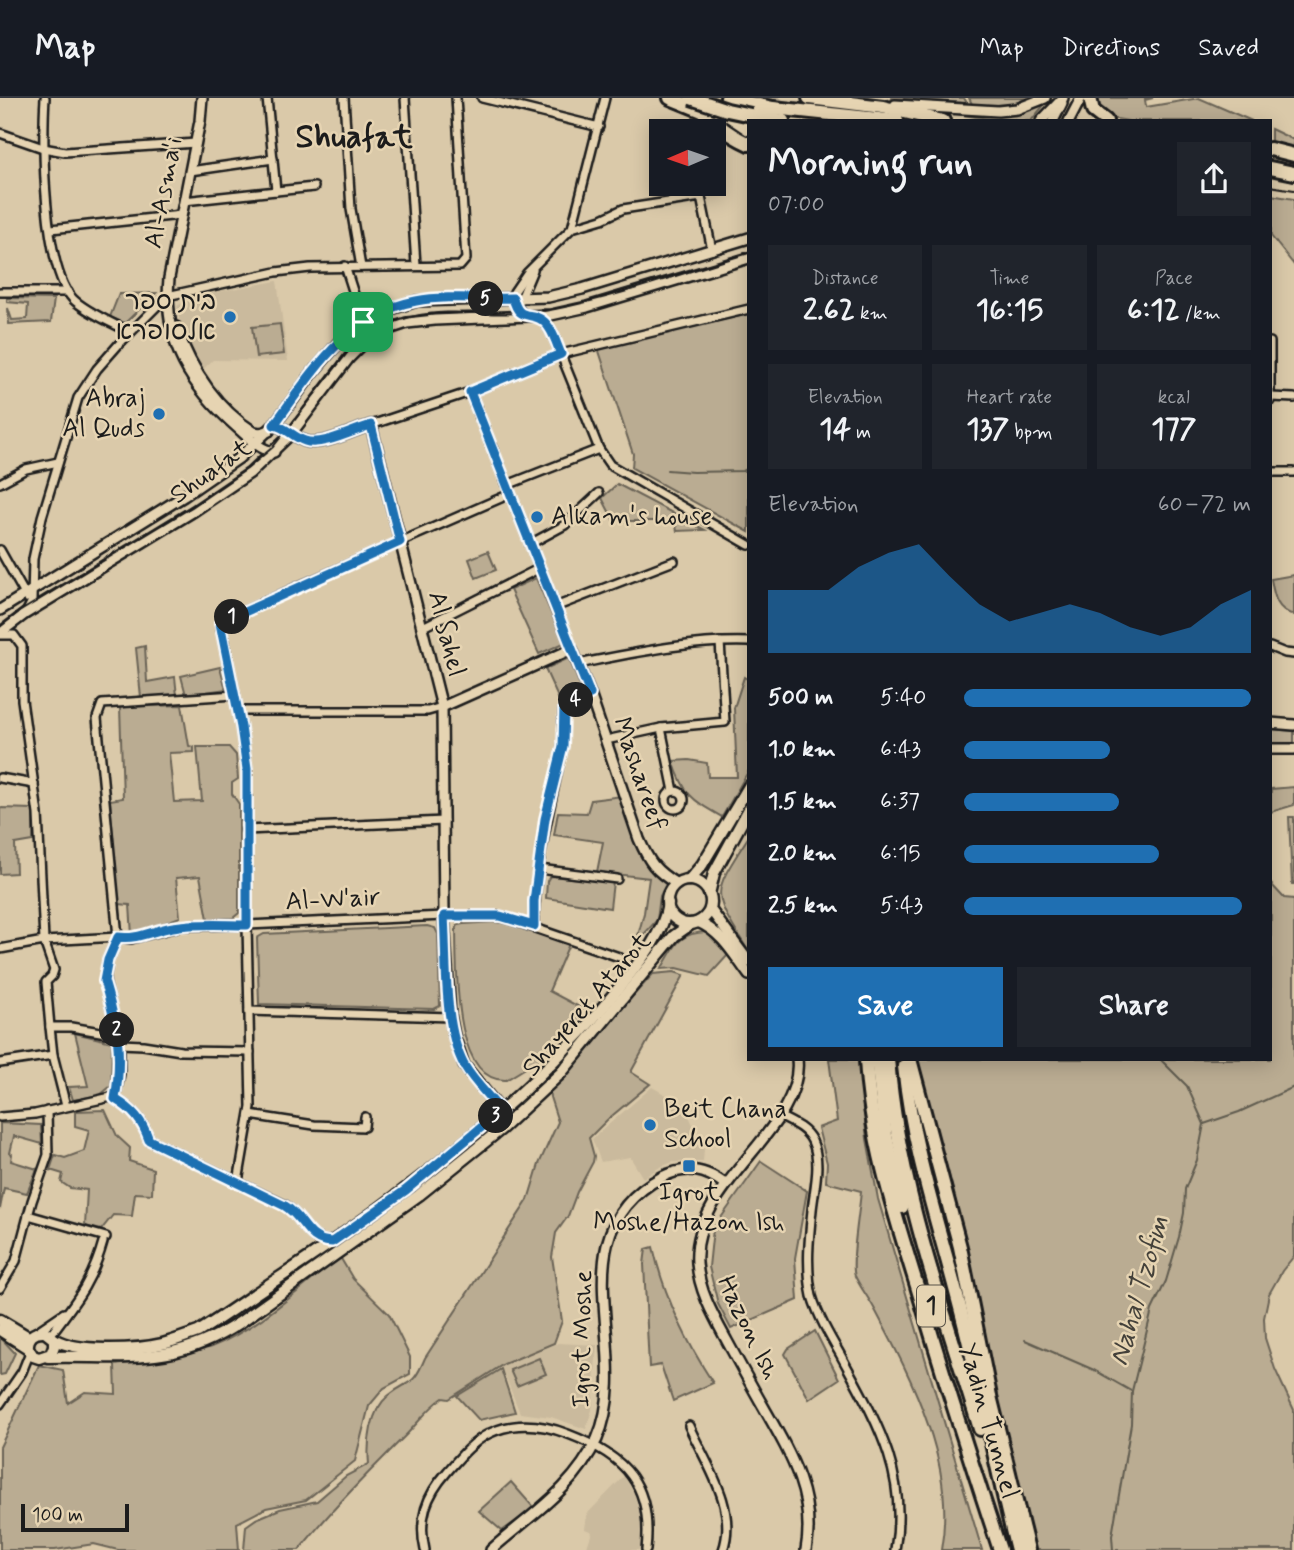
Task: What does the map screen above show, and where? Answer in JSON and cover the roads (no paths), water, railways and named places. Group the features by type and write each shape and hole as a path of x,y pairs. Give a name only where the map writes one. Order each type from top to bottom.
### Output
{"highway":[{"path":"670,98 703,112"},
{"path":"692,98 724,131 747,143"},
{"path":"692,98 727,110 772,119"},
{"path":"709,98 732,119 747,128"},
{"path":"809,98 855,103 933,119"},
{"path":"1090,98 1093,111 1103,119"},
{"path":"734,100 773,108 878,119"},
{"path":"1272,150 1294,155"},
{"path":"1272,156 1294,162"},
{"path":"1272,168 1294,173"},
{"path":"1272,176 1294,181"},
{"path":"866,1061 882,1168 952,1404 1000,1550"},
{"name":"Yadin Tunnel","path":"877,1061 886,1136 903,1214 1000,1550"},
{"name":"Yadin Tunnel","path":"888,1061 897,1135 914,1212 1014,1536"},
{"path":"903,1061 920,1161 959,1303 1014,1536"},
{"path":"911,1061 960,1247 990,1396 1028,1550"},
{"name":"1","path":"1014,1536 1017,1550"}],"main road":[{"path":"747,789 702,865 689,880 677,884 670,893 667,904 669,911 678,921 695,923 710,909 709,894 714,873 747,813"},
{"path":"689,880 701,884 709,894"},
{"name":"Shayeret Atarot","path":"52,1338 66,1346 113,1348 160,1344 198,1332 406,1190 501,1111 562,1054 639,963 662,928 667,904"},
{"name":"Shayeret Atarot","path":"45,1357 113,1359 160,1354 209,1341 239,1323 419,1195 501,1129 561,1073 674,936 695,923"},
{"path":"0,1320 31,1343 33,1356 45,1357 53,1351 52,1338 45,1332 31,1343"},
{"path":"0,1330 31,1343"}],"street":[{"path":"45,98 43,177 60,273 75,301 129,332"},
{"name":"Al-Asma'i","path":"167,296 202,98"},
{"path":"267,98 276,191"},
{"path":"344,98 351,209 361,267"},
{"path":"405,98 416,265"},
{"path":"25,614 32,601 37,539 73,409 97,369 129,332 167,296 276,272 345,267 460,266 467,259 456,98"},
{"path":"482,98 599,127"},
{"path":"572,228 605,98"},
{"path":"855,103 998,111 1017,108 1045,98"},
{"path":"1043,119 1064,98"},
{"path":"1054,119 1064,98"},
{"path":"1070,119 1081,98"},
{"path":"0,133 43,148 65,152 196,143"},
{"path":"190,171 273,159"},
{"path":"184,201 314,187"},
{"path":"501,317 517,301 536,264 572,228 623,209 701,197 712,250"},
{"path":"51,229 181,215"},
{"name":"Shuafat","path":"0,610 184,496 244,454 272,428 326,355 363,322 381,312 417,301 517,301 548,297 747,239"},
{"name":"Shuafat","path":"0,634 25,614 194,511 250,473 291,434 340,367 363,344 389,329 420,321 558,314 747,259"},
{"path":"345,267 363,322"},
{"path":"0,292 68,292"},
{"path":"167,296 181,340 201,380 218,401 247,428 257,433 283,427 306,442 317,443 470,392 561,354 747,309"},
{"path":"167,296 172,333 184,366 214,406 256,444 274,452"},
{"path":"517,301 532,317 545,322 553,335 599,449 610,465 747,543"},
{"path":"553,335 553,323 558,314"},
{"name":"Mashareef","path":"470,392 590,694 639,839 647,858 658,873 677,884"},
{"path":"1272,399 1294,398"},
{"name":"Al Sahel","path":"371,425 442,707 444,916 451,1017 464,1065 501,1111"},
{"path":"242,432 246,444 244,454"},
{"path":"507,485 599,449"},
{"path":"0,483 26,469 58,462"},
{"path":"1272,472 1294,472"},
{"path":"238,1182 250,1115 247,769 220,623 510,494"},
{"path":"530,544 565,524 599,494"},
{"path":"0,550 24,594 32,601 47,601"},
{"path":"555,607 674,561"},
{"path":"423,627 540,568"},
{"path":"18,584 27,583 32,576"},
{"path":"0,634 14,635 22,646 22,700 38,814 44,941 54,970 46,982 50,1027 53,1055 66,1106"},
{"path":"606,740 661,728 725,722 720,642"},
{"path":"578,664 652,650 720,642 747,642"},
{"path":"1272,648 1294,654"},
{"path":"238,711 428,711 572,649"},
{"path":"534,926 545,819 563,746 564,707 590,694"},
{"path":"115,1099 120,1074 120,1044 104,981 108,960 118,937 97,718 102,704 235,695"},
{"path":"1272,723 1294,725"},
{"path":"661,728 674,791"},
{"path":"1272,749 1294,749"},
{"path":"0,778 34,784"},
{"path":"246,830 444,821"},
{"path":"539,869 617,879"},
{"path":"710,909 747,959"},
{"name":"Al-W'air","path":"0,949 44,941 118,937 131,939 181,926 500,916 619,957"},
{"path":"695,923 709,927 721,937 747,972"},
{"path":"248,1011 451,1017"},
{"path":"50,1027 71,1027 118,1035"},
{"path":"120,1044 181,1051 250,1052"},
{"path":"0,1063 53,1055"},
{"name":"Hazon Ish","path":"797,1061 794,1088 779,1116 726,1185 701,1231 697,1254 699,1273 718,1324 798,1473 808,1514 806,1550"},
{"path":"0,1117 47,1111 111,1097 133,1109 144,1125 149,1140 291,1209 318,1240 332,1242"},
{"path":"0,1288 16,1261 48,1155 47,1111"},
{"path":"250,1115 329,1127 365,1127 365,1117"},
{"path":"779,1116 807,1133 815,1149 817,1168 809,1250 812,1295 888,1450 898,1496 895,1550"},
{"name":"Igrot Moshe","path":"491,1550 559,1494 579,1471 601,1428 607,1398 604,1276 606,1248 614,1222 631,1199 653,1182 677,1170 700,1171 726,1185"},
{"path":"28,1215 104,1239 90,1280 52,1338"},
{"path":"305,1227 311,1243 310,1257"},
{"path":"0,1404 22,1372 31,1343 73,1307"},
{"path":"22,1372 45,1357"},
{"path":"425,1550 422,1519 427,1501 438,1482 475,1441 506,1428 530,1425 553,1429 594,1445 623,1465 638,1488 646,1507 646,1550"},
{"path":"689,1426 726,1507 728,1528 723,1550"}],"waterway":[{"path":"667,470 693,472 747,469"},
{"name":"Nahal Tzofim","path":"1113,1550 1112,1536 1131,1424 1132,1391 1152,1310 1166,1281 1179,1237 1185,1189 1197,1160 1204,1124 1187,1086 1162,1061"},
{"path":"1204,1124 1239,1112 1294,1087"},
{"path":"1025,1340 1094,1370 1131,1391"}],"tunnel":[{"path":"772,98 793,119"}],"tram line":[{"path":"1272,186 1294,190"},
{"path":"0,627 19,612 192,507 247,469 273,447 348,352 374,332 423,314 526,313 580,304 747,254"}],"place":[{"name":"בית ספר אלסופרא","path":"230,317"},
{"name":"Abraj Al Quds","path":"159,414"},
{"name":"Alkam's house","path":"537,517"},
{"name":"Beit Chana School","path":"650,1125"},
{"name":"Igrot Moshe/Hazon Ish","path":"689,1166"}],"district":[{"name":"Shuafat","path":"354,138"}]}
